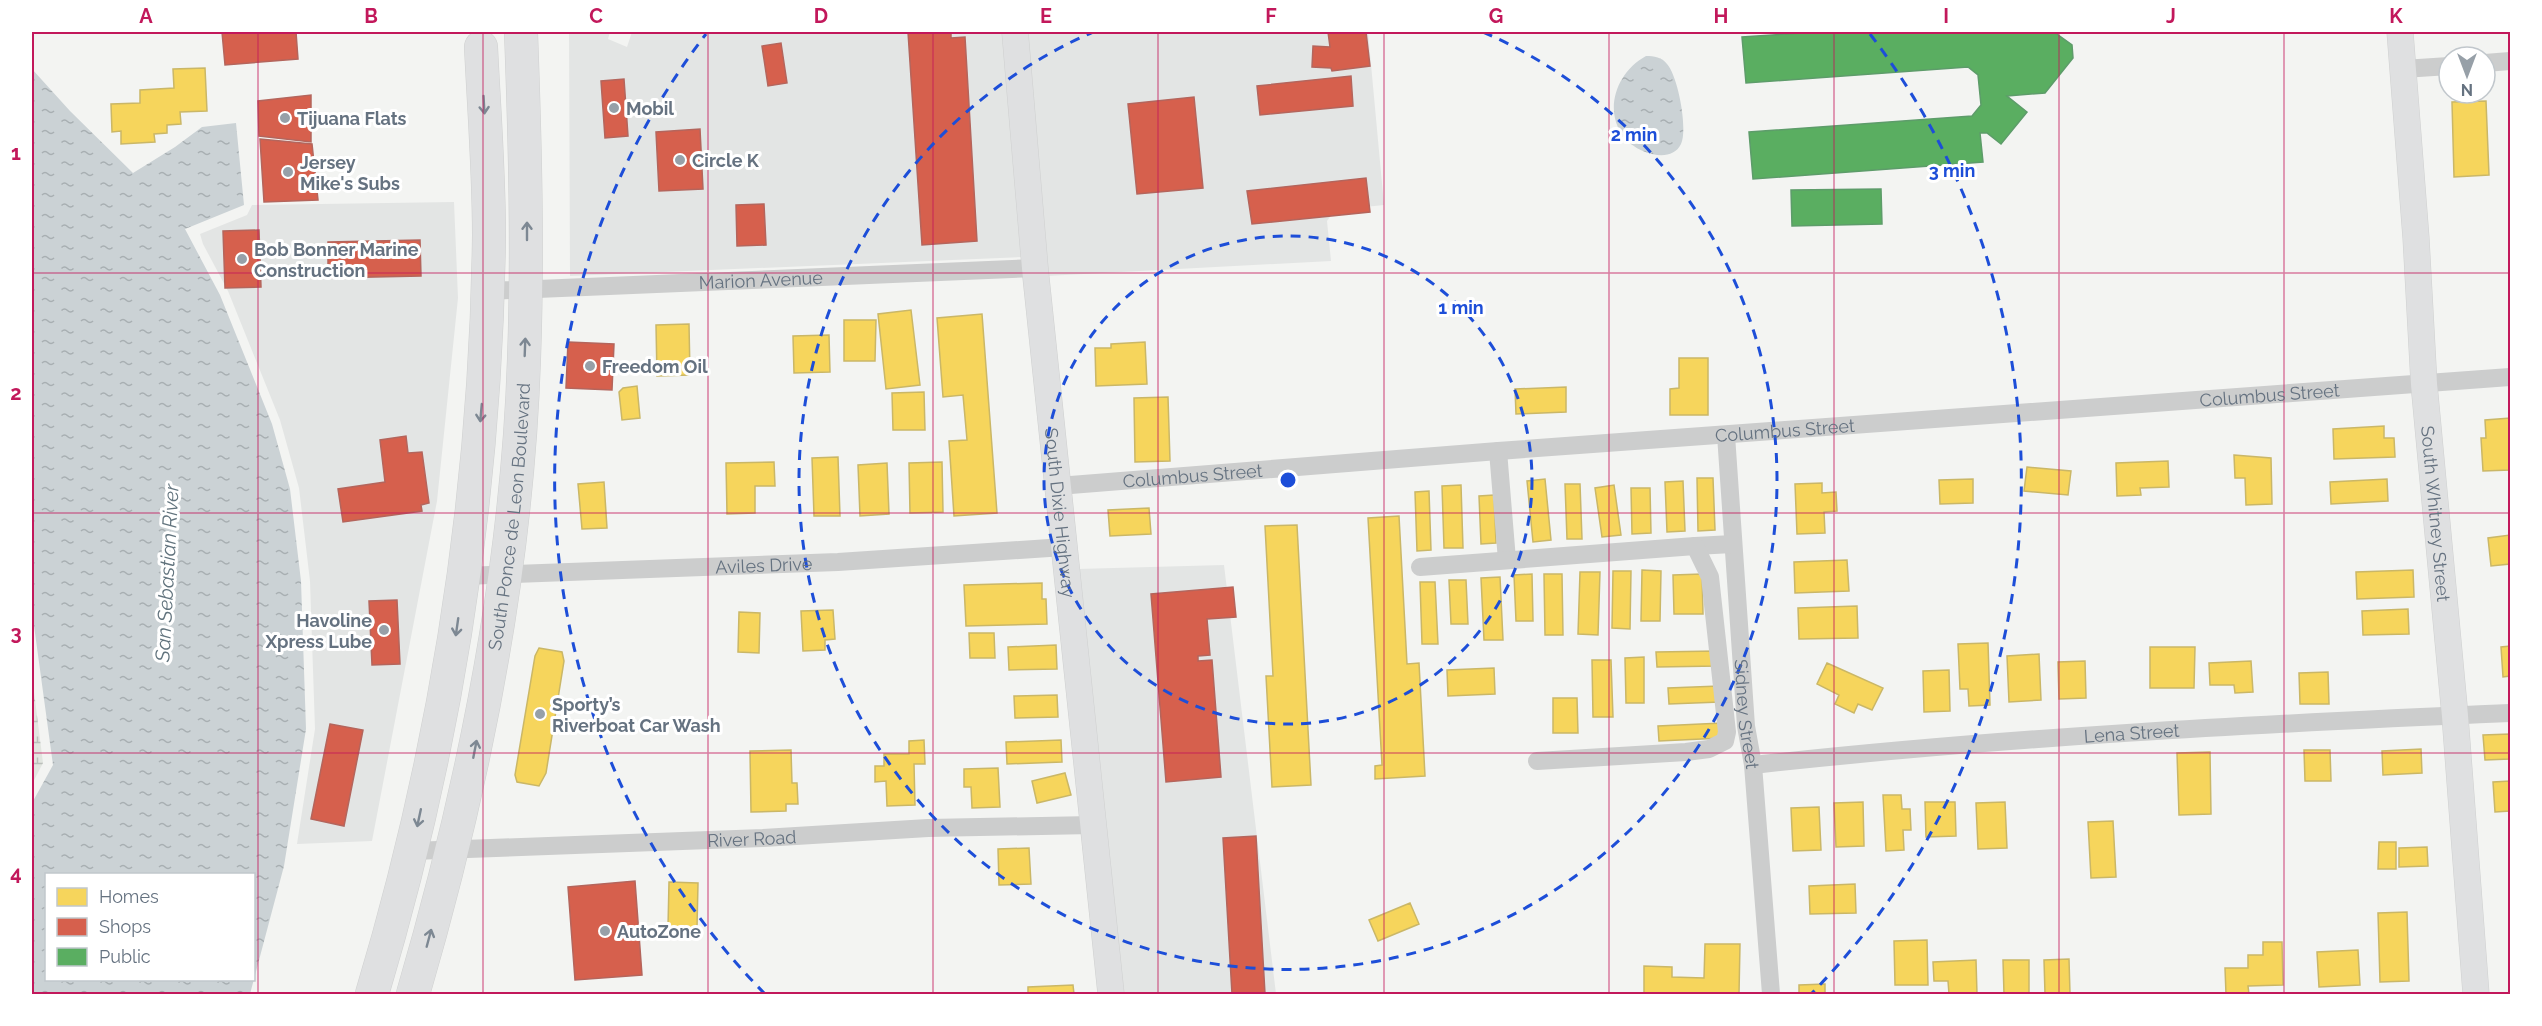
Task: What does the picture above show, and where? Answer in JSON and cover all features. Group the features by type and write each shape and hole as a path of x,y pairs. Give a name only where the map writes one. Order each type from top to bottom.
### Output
{"highway":[{"name":"South Ponce de Leon Boulevard","path":"413,994 453,849 481,716 504,576 519,433 527,290 526,169 510,36"},
{"name":"South Ponce de Leon Boulevard","path":"372,994 412,851 454,646 464,576 482,400 489,232 510,36"}],"main road":[{"name":"South Dixie Highway","path":"1015,32 1035,268 1111,994"},
{"name":"South Whitney Street","path":"2400,32 2416,238 2424,384 2455,716 2476,994"}],"street":[{"path":"2403,69 2437,67"},
{"name":"Marion Avenue","path":"488,291 1035,268"},
{"name":"Columbus Street","path":"1058,486 1498,451 2511,377"},
{"name":"Sidney Street","path":"1726,435 1746,726 1753,765 1771,994"},
{"path":"1498,451 1507,560"},
{"path":"1420,567 1733,544"},
{"path":"1537,760 1686,752 1709,749 1725,741 1727,732 1710,577 1695,546"},
{"name":"Aviles Drive","path":"464,576 838,562 1064,547"},
{"name":"Lena Street","path":"1753,765 1891,750 2176,728 2511,713"},
{"name":"River Road","path":"412,851 764,838 973,826 1093,825"}],"shaded area":[{"path":"569,32 610,32 608,39 627,47 632,32 1004,32 1023,257 570,276"},
{"path":"1025,32 1368,32 1384,205 1335,210 1327,221 1331,261 1046,276"},
{"path":"454,202 458,298 437,501 372,841 297,844 315,729 310,581 299,488 280,420 228,291 200,234 247,215 252,205"},
{"path":"1224,565 1276,994 1121,994 1077,569"}],"green space":[{"path":"32,676 43,763 32,784"}],"water":[{"path":"1646,56 1658,57 1667,64 1675,79 1681,103 1683,137 1681,144 1677,150 1664,155 1636,148 1622,134 1616,122 1615,97 1619,85 1635,64"},
{"name":"San Sebastian River","path":"32,69 70,111 133,173 202,127 236,123 244,205 185,229 220,295 272,424 290,489 301,581 306,729 284,866 255,975 255,873 45,873 45,981 254,981 250,994 32,994 32,803 53,765 32,611"}],"building: Homes":[{"path":"205,68 207,111 180,112 181,124 167,125 167,133 154,134 155,142 121,144 121,131 112,132 111,104 140,103 140,90 174,88 173,69"},
{"path":"2452,105 2486,105 2489,175 2454,177"},
{"path":"911,310 920,385 886,389 878,314"},
{"path":"982,314 997,513 954,516 949,441 967,440 963,395 943,397 937,318"},
{"path":"844,320 876,320 875,361 844,361"},
{"path":"689,324 690,375 657,376 656,325"},
{"path":"829,335 830,372 794,373 793,336"},
{"path":"1145,342 1147,384 1096,386 1095,348 1111,348 1111,344"},
{"path":"1679,358 1708,358 1708,415 1670,415 1670,389 1679,388"},
{"path":"637,386 640,418 622,420 619,392 623,388"},
{"path":"1566,387 1566,412 1516,414 1515,389"},
{"path":"924,392 925,430 893,430 892,393"},
{"path":"1168,397 1170,461 1135,462 1134,398"},
{"path":"2510,418 2510,470 2483,471 2481,438 2486,438 2485,420"},
{"path":"2384,426 2384,438 2394,438 2395,457 2334,459 2333,429"},
{"path":"2234,455 2271,458 2272,504 2246,505 2245,478 2235,478"},
{"path":"838,457 840,516 814,516 812,458"},
{"path":"2168,461 2169,487 2140,488 2141,495 2117,496 2116,463"},
{"path":"774,462 775,486 755,486 755,513 727,514 726,463"},
{"path":"942,462 943,512 910,513 909,463"},
{"path":"887,463 889,514 860,516 858,465"},
{"path":"2027,467 2071,471 2068,495 2024,491"},
{"path":"1697,478 1713,478 1715,530 1698,531"},
{"path":"1545,479 1551,540 1533,542 1527,481"},
{"path":"1973,479 1973,503 1940,504 1939,480"},
{"path":"2387,479 2388,501 2331,504 2330,482"},
{"path":"1683,481 1685,531 1667,532 1665,482"},
{"path":"604,482 607,528 582,529 578,484"},
{"path":"1822,483 1822,493 1836,492 1837,511 1824,512 1825,533 1797,534 1795,484"},
{"path":"1565,484 1580,484 1582,539 1567,539"},
{"path":"1461,485 1463,548 1444,548 1442,486"},
{"path":"1614,485 1621,535 1602,537 1595,488"},
{"path":"1631,488 1650,488 1651,533 1632,534"},
{"path":"1429,491 1431,550 1417,551 1415,492"},
{"path":"1494,495 1496,543 1481,544 1479,496"},
{"path":"1149,508 1151,534 1110,536 1108,510"},
{"path":"1399,516 1407,664 1419,663 1425,776 1375,779 1375,766 1382,765 1368,518"},
{"path":"1297,525 1311,785 1272,787 1266,676 1273,676 1265,526"},
{"path":"2510,535 2510,564 2491,566 2488,538"},
{"path":"1847,560 1849,591 1795,593 1794,562"},
{"path":"1642,570 1661,571 1660,621 1641,621"},
{"path":"2413,570 2414,597 2357,599 2356,572"},
{"path":"1613,571 1631,571 1630,629 1612,628"},
{"path":"1580,572 1600,572 1598,635 1578,634"},
{"path":"1532,574 1533,621 1516,621 1514,575"},
{"path":"1544,574 1562,574 1563,635 1545,635"},
{"path":"1702,574 1703,614 1674,614 1673,575"},
{"path":"1500,577 1503,640 1484,640 1481,578"},
{"path":"1449,580 1466,580 1468,624 1451,624"},
{"path":"1420,582 1435,582 1438,644 1422,644"},
{"path":"1042,583 1042,599 1046,599 1047,624 966,626 964,585"},
{"path":"1857,606 1858,638 1799,639 1798,608"},
{"path":"2408,609 2409,634 2363,635 2362,611"},
{"path":"833,610 835,639 825,640 825,650 803,651 801,611"},
{"path":"739,612 760,613 759,653 738,652"},
{"path":"969,633 994,633 995,658 970,658"},
{"path":"1988,643 1990,705 1969,706 1968,689 1960,689 1958,644"},
{"path":"1056,645 1057,669 1009,670 1008,647"},
{"path":"2510,646 2510,676 2503,677 2501,647"},
{"path":"2150,647 2195,647 2194,688 2150,688"},
{"name":"Sporty’s Riverboat Car Wash","path":"539,648 562,652 564,661 546,773 539,786 517,782 515,775 535,656"},
{"path":"1717,651 1718,666 1657,667 1656,652"},
{"path":"2039,654 2041,700 2009,702 2007,656"},
{"path":"1644,657 1644,703 1626,703 1625,658"},
{"path":"1592,660 1611,660 1613,717 1593,717"},
{"path":"2085,661 2086,698 2059,699 2058,662"},
{"path":"2251,661 2253,692 2235,693 2234,685 2210,685 2209,663"},
{"path":"1827,663 1883,688 1872,710 1858,704 1854,713 1835,704 1839,695 1817,684"},
{"path":"1494,668 1495,694 1448,696 1447,670"},
{"path":"1949,670 1950,711 1924,712 1923,671"},
{"path":"2328,672 2329,704 2300,704 2299,673"},
{"path":"1719,686 1720,702 1669,704 1668,688"},
{"path":"1057,695 1058,717 1015,718 1014,696"},
{"path":"1553,698 1577,698 1578,733 1553,733"},
{"path":"1722,723 1723,738 1659,741 1658,726"},
{"path":"2510,734 2510,759 2485,760 2483,735"},
{"path":"924,740 925,764 914,764 915,805 887,806 886,781 875,782 875,766 884,766 884,754 909,754 909,741"},
{"path":"1061,740 1062,762 1007,764 1006,742"},
{"path":"2421,749 2422,773 2383,775 2382,751"},
{"path":"791,750 792,783 797,783 798,804 786,804 786,811 751,812 750,751"},
{"path":"2304,750 2330,750 2331,781 2305,781"},
{"path":"2210,752 2211,814 2179,815 2177,753"},
{"path":"998,768 1000,807 972,808 971,787 964,787 964,769"},
{"path":"1065,773 1071,795 1037,803 1032,781"},
{"path":"2510,781 2510,811 2495,812 2493,782"},
{"path":"1883,795 1901,795 1902,809 1910,809 1911,830 1903,830 1904,850 1886,851"},
{"path":"1863,802 1864,846 1836,847 1834,803"},
{"path":"1925,802 1955,802 1956,836 1926,837"},
{"path":"2005,802 2007,848 1978,849 1976,803"},
{"path":"1819,807 1821,850 1793,851 1791,808"},
{"path":"2113,821 2116,877 2091,878 2088,822"},
{"path":"2379,842 2396,842 2396,869 2378,869"},
{"path":"2427,847 2428,866 2399,867 2399,848"},
{"path":"1029,848 1031,884 999,885 998,849"},
{"path":"669,882 698,883 697,928 668,927"},
{"path":"1855,884 1856,913 1810,914 1809,886"},
{"path":"1410,903 1419,924 1378,941 1369,920"},
{"path":"2407,912 2409,981 2380,982 2378,913"},
{"path":"1927,940 1928,985 1895,985 1894,941"},
{"path":"2263,942 2282,942 2283,985 2248,986 2249,994 2226,994 2225,968 2248,968 2248,955 2263,955"},
{"path":"1705,944 1740,944 1739,994 1644,994 1644,966 1672,967 1672,977 1704,978"},
{"path":"2358,950 2360,985 2319,987 2317,952"},
{"path":"2069,959 2070,994 2045,994 2044,960"},
{"path":"1976,960 1977,994 1949,994 1948,981 1934,981 1933,962"},
{"path":"2003,960 2029,960 2029,994 2004,994"},
{"path":"1825,984 1825,994 1799,994 1799,985"},
{"path":"1073,985 1074,994 1028,994 1028,987"}],"building: Shops":[{"path":"222,32 296,32 298,59 225,65"},
{"path":"908,32 951,32 951,38 965,37 977,241 922,245"},
{"path":"1328,32 1366,32 1370,66 1332,71 1331,68 1312,67 1313,46 1330,47"},
{"path":"781,43 787,83 768,86 762,46"},
{"path":"1351,76 1353,106 1260,115 1257,86"},
{"name":"Mobil","path":"624,79 628,136 605,138 601,81"},
{"name":"Tijuana Flats","path":"311,95 311,142 259,136 258,101"},
{"path":"1194,97 1203,188 1137,194 1128,104"},
{"name":"Circle K","path":"700,129 703,189 659,191 656,132"},
{"name":"Jersey Mike's Subs","path":"260,139 312,144 318,200 264,202"},
{"path":"1366,178 1370,212 1252,224 1247,191"},
{"path":"764,204 766,245 737,246 736,205"},
{"name":"Bob Bonner Marine Construction","path":"259,230 261,287 225,288 223,231"},
{"path":"420,240 421,276 328,278 328,242"},
{"name":"Freedom Oil","path":"568,342 614,344 612,390 566,388"},
{"path":"406,436 408,453 422,452 429,503 421,505 422,511 343,522 338,489 385,482 380,440"},
{"path":"1233,587 1236,617 1207,619 1210,655 1198,656 1198,661 1212,660 1221,777 1166,782 1151,594"},
{"name":"Havoline Xpress Lube","path":"397,600 400,664 372,665 369,601"},
{"path":"330,724 363,730 344,826 311,819"},
{"path":"1256,836 1265,994 1232,994 1223,838"},
{"name":"AutoZone","path":"635,881 642,975 575,980 568,887"}],"building: Public":[{"path":"1816,32 2054,32 2072,45 2073,58 2045,93 2007,96 2027,112 2001,144 1987,133 1980,133 1983,162 1753,179 1749,132 1972,116 1981,105 1978,75 1968,67 1746,83 1742,37"},
{"path":"1881,189 1882,224 1792,226 1791,190"}],"place":[{"name":"Mobil","path":"614,108"},
{"name":"Tijuana Flats","path":"285,118"},
{"name":"Circle K","path":"680,160"},
{"name":"Jersey Mike's Subs","path":"288,172"},
{"name":"Bob Bonner Marine Construction","path":"242,259"},
{"name":"Freedom Oil","path":"590,366"},
{"name":"Havoline Xpress Lube","path":"384,630"},
{"name":"Sporty’s Riverboat Car Wash","path":"540,714"},
{"name":"AutoZone","path":"605,931"}]}
